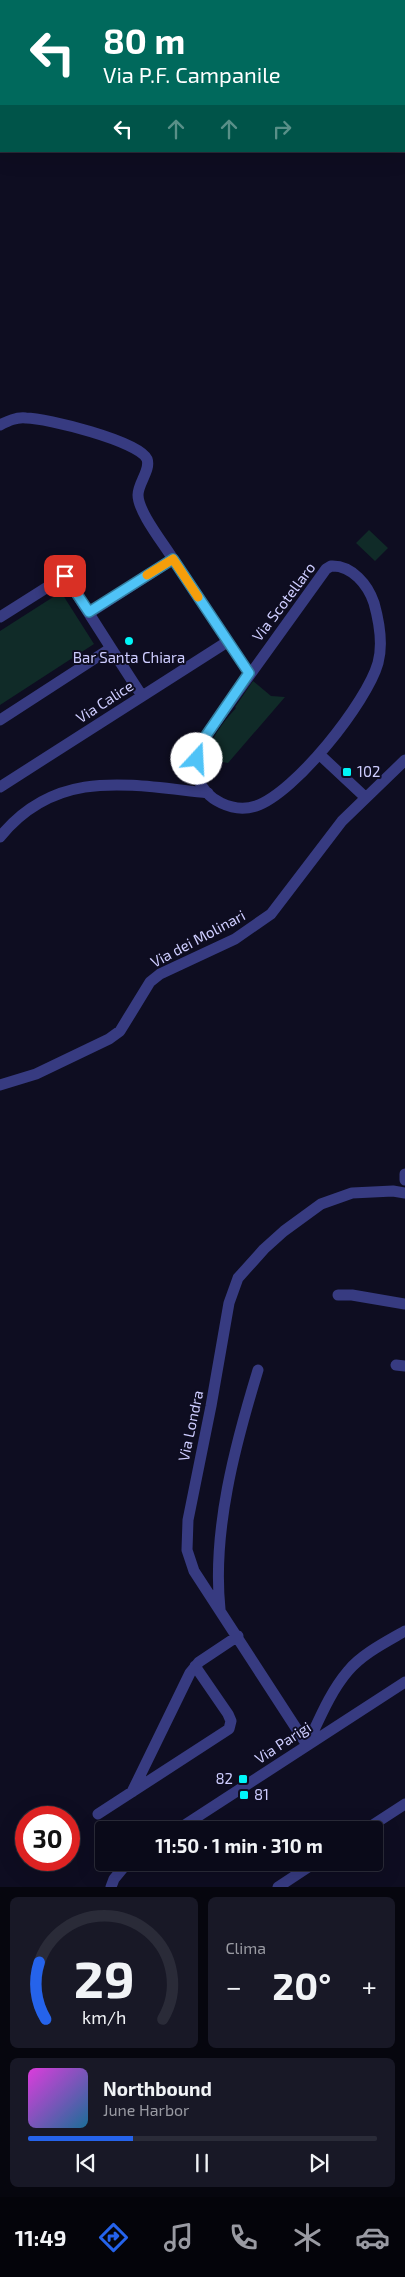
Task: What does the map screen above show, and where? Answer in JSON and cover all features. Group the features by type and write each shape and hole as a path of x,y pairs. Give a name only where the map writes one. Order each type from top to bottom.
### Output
{"street":[{"path":"0,424 16,419 37,418 121,441 140,450 146,457 148,464 139,488 140,505 173,559 249,673"},
{"path":"89,612 173,559"},
{"name":"Via Scotellaro","path":"339,566 353,573 366,584 372,596 378,618 378,661 371,683 358,704 319,754 280,793 256,806 233,807 223,804 208,793 198,777 197,759 203,740 249,673 326,569 339,566"},
{"path":"0,618 65,576 142,696"},
{"name":"Via Calice","path":"0,787 227,642"},
{"path":"0,720 112,648"},
{"path":"319,754 365,797"},
{"name":"Via dei Molinari","path":"0,1085 36,1074 109,1039 120,1031 150,982 160,974 235,939 259,923 284,900 327,838 365,797 405,760"},
{"path":"0,837 11,824 31,808 54,795 90,786 135,784 208,793"},
{"path":"405,1174 405,1180"},
{"name":"Via Londra","path":"307,1745 194,1571 187,1550 186,1536 232,1291 243,1270 306,1213 321,1204 352,1193 393,1191 405,1193"},
{"path":"338,1295 352,1295 405,1304"},
{"path":"220,1611 216,1579 223,1514 245,1413 258,1370"},
{"path":"307,1745 325,1705 348,1671 356,1663 405,1631"},
{"path":"132,1792 195,1666 238,1636"},
{"path":"98,1814 229,1729 231,1721 228,1714 195,1666"},
{"name":"Via Parigi","path":"191,1821 405,1682"},
{"path":"379,1821 405,1804"},
{"path":"111,1887 114,1879 121,1871"},
{"path":"278,1887 302,1871"}],"green space":[{"path":"369,530 388,548 375,561 356,543"},
{"path":"61,592 94,644 0,705 0,631"},
{"path":"253,681 271,696 285,697 228,763 205,759 218,731 236,708"}],"slow traffic":[{"path":"147,575 173,559 198,597"}],"place":[{"name":"Bar Santa Chiara","path":"129,641"},
{"name":"102","path":"347,772"},
{"name":"82","path":"243,1779"},
{"name":"81","path":"244,1795"}],"route":[{"path":"65,576 89,612 173,559 249,673 203,740 197,759"}]}
